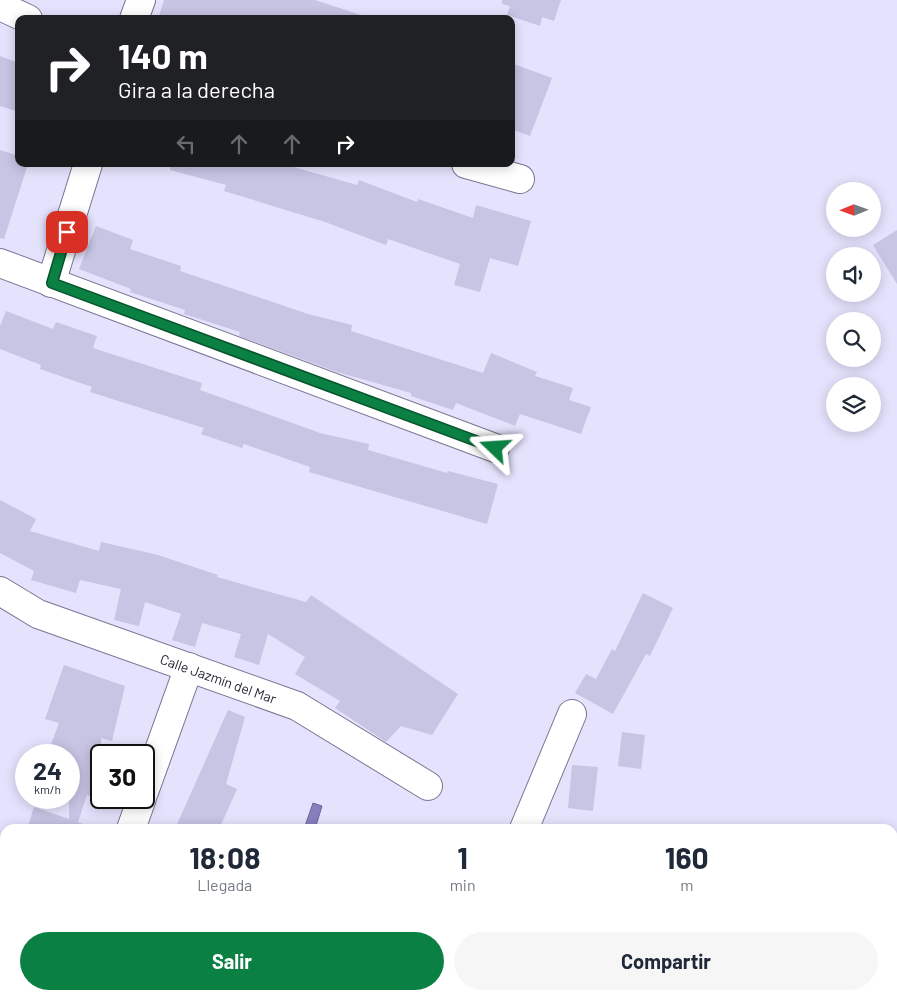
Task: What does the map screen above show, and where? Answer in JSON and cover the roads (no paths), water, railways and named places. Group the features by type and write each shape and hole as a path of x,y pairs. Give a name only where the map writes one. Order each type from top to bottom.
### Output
{"street":[{"path":"135,15 141,0"},
{"path":"0,6 19,15"},
{"path":"52,283 87,167"},
{"path":"477,167 520,179"},
{"path":"0,263 495,448"},
{"name":"Calle Jazmín del Mar","path":"0,591 38,614 298,706 428,786"},
{"path":"155,761 189,667"},
{"path":"526,824 572,714"},
{"path":"133,824 138,809"}]}
